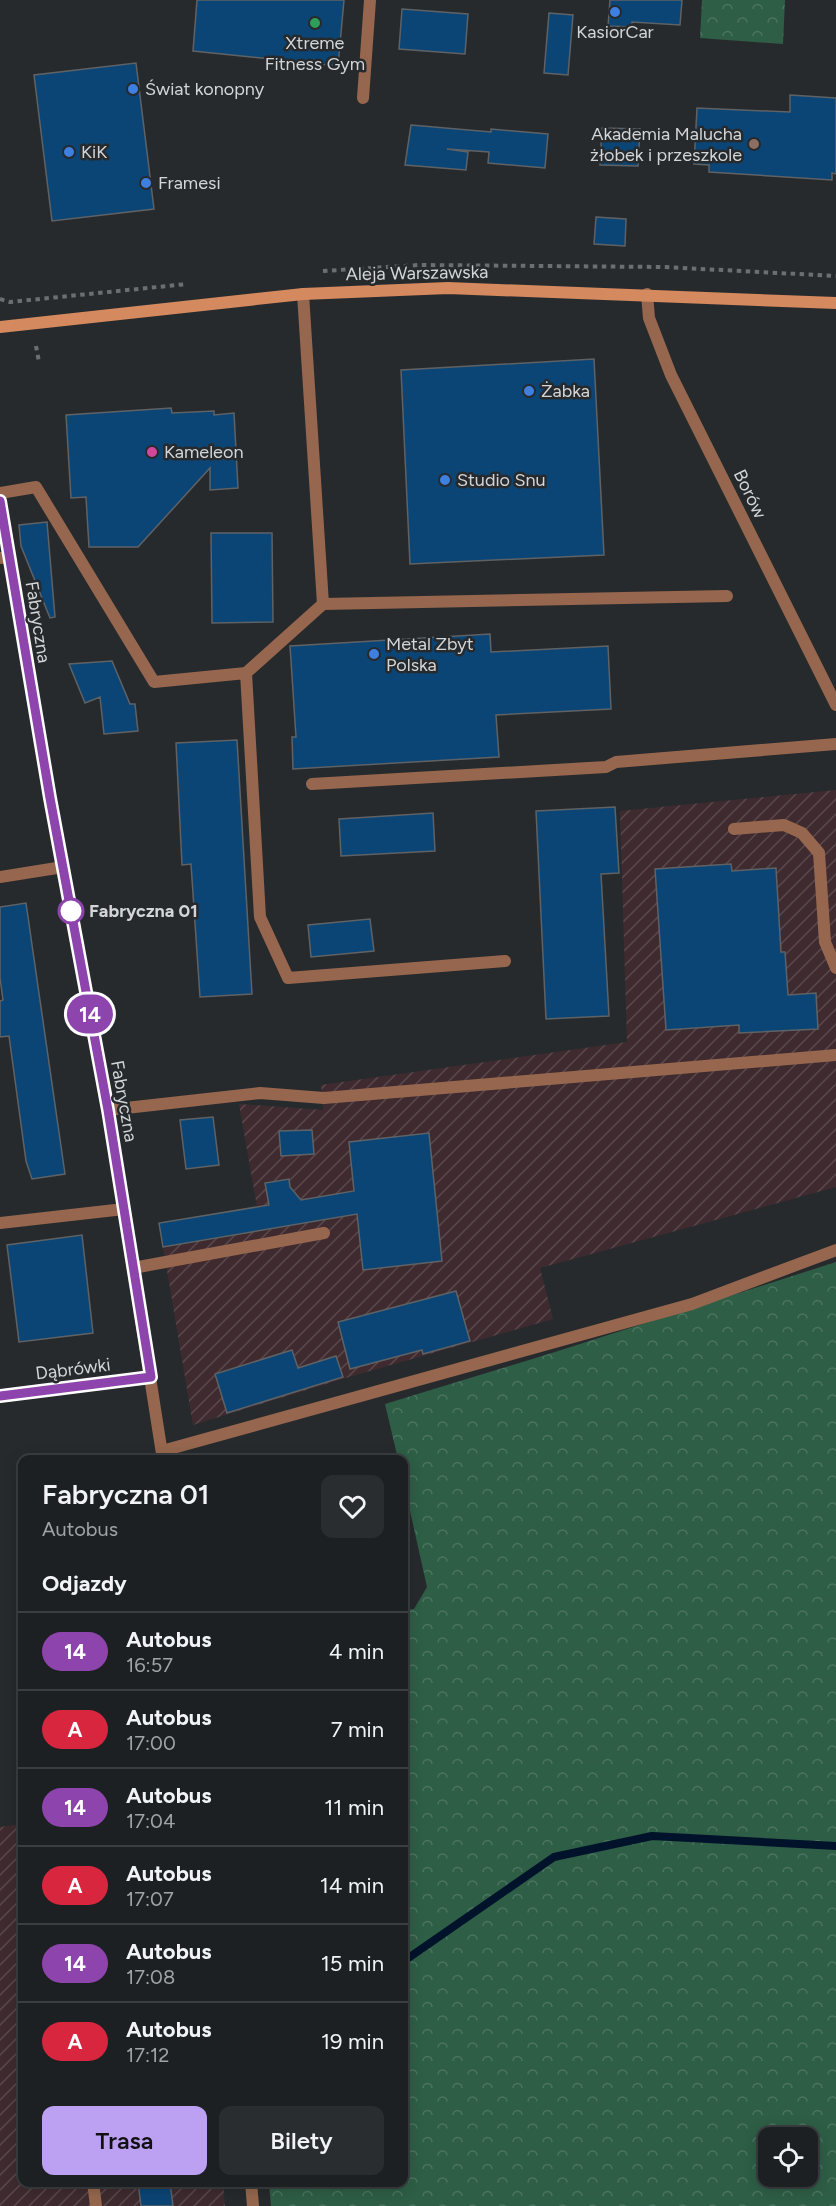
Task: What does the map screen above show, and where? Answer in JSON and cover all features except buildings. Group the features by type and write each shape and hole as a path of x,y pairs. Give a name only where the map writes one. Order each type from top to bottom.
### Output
{"street":[{"path":"363,98 370,0"},
{"name":"Aleja Warszawska","path":"0,327 303,294 448,288 836,303"},
{"path":"303,294 323,604"},
{"name":"Borów","path":"647,294 649,318 671,375 836,705"},
{"path":"0,493 36,487 154,682 246,673 323,604 727,596"},
{"name":"Fabryczna","path":"0,501 5,557 108,1110 162,1455"},
{"path":"246,673 260,917 288,978 505,961"},
{"path":"312,784 606,767 616,762 836,744"},
{"path":"734,829 783,825 802,833 819,853 825,942 836,968"},
{"path":"0,877 63,867"},
{"path":"108,1110 260,1093 324,1098 836,1055"},
{"path":"0,1223 124,1209"},
{"path":"133,1268 324,1233"},
{"path":"162,1455 692,1304 836,1250"},
{"name":"Dąbrówki","path":"0,1396 151,1377"},
{"path":"94,2187 96,2206"},
{"path":"252,2187 254,2206"}],"path":[{"path":"36,346 39,362"}],"shaded area":[{"path":"836,790 836,1187 540,1268 553,1319 352,1376 193,1425 159,1223 257,1207 239,1104 323,1110 321,1085 627,1042 620,811"},
{"path":"18,1825 18,2187 223,2187 225,2206 0,2206 0,1827"}],"green space":[{"path":"702,0 785,0 783,44 700,38"},
{"path":"836,1262 836,2206 271,2206 269,2187 408,2187 408,1610 414,1609 427,1587 408,1502 408,1455 397,1455 385,1404"}],"waterway":[{"path":"408,1958 554,1857 652,1836 836,1846"}],"bus line":[{"name":"14","path":"0,501 50,798 108,1110 151,1377 0,1396"}],"place":[{"name":"KasiorCar","path":"615,12"},
{"name":"Xtreme Fitness Gym","path":"315,23"},
{"name":"Świat konopny","path":"133,89"},
{"name":"Akademia Malucha żłobek i przeszkole","path":"754,144"},
{"name":"KiK","path":"69,152"},
{"name":"Framesi","path":"146,183"},
{"name":"Żabka","path":"529,391"},
{"name":"Kameleon","path":"152,452"},
{"name":"Studio Snu","path":"445,480"},
{"name":"Metal Zbyt Polska","path":"374,654"},
{"name":"Fabryczna 01","path":"71,911"}]}
